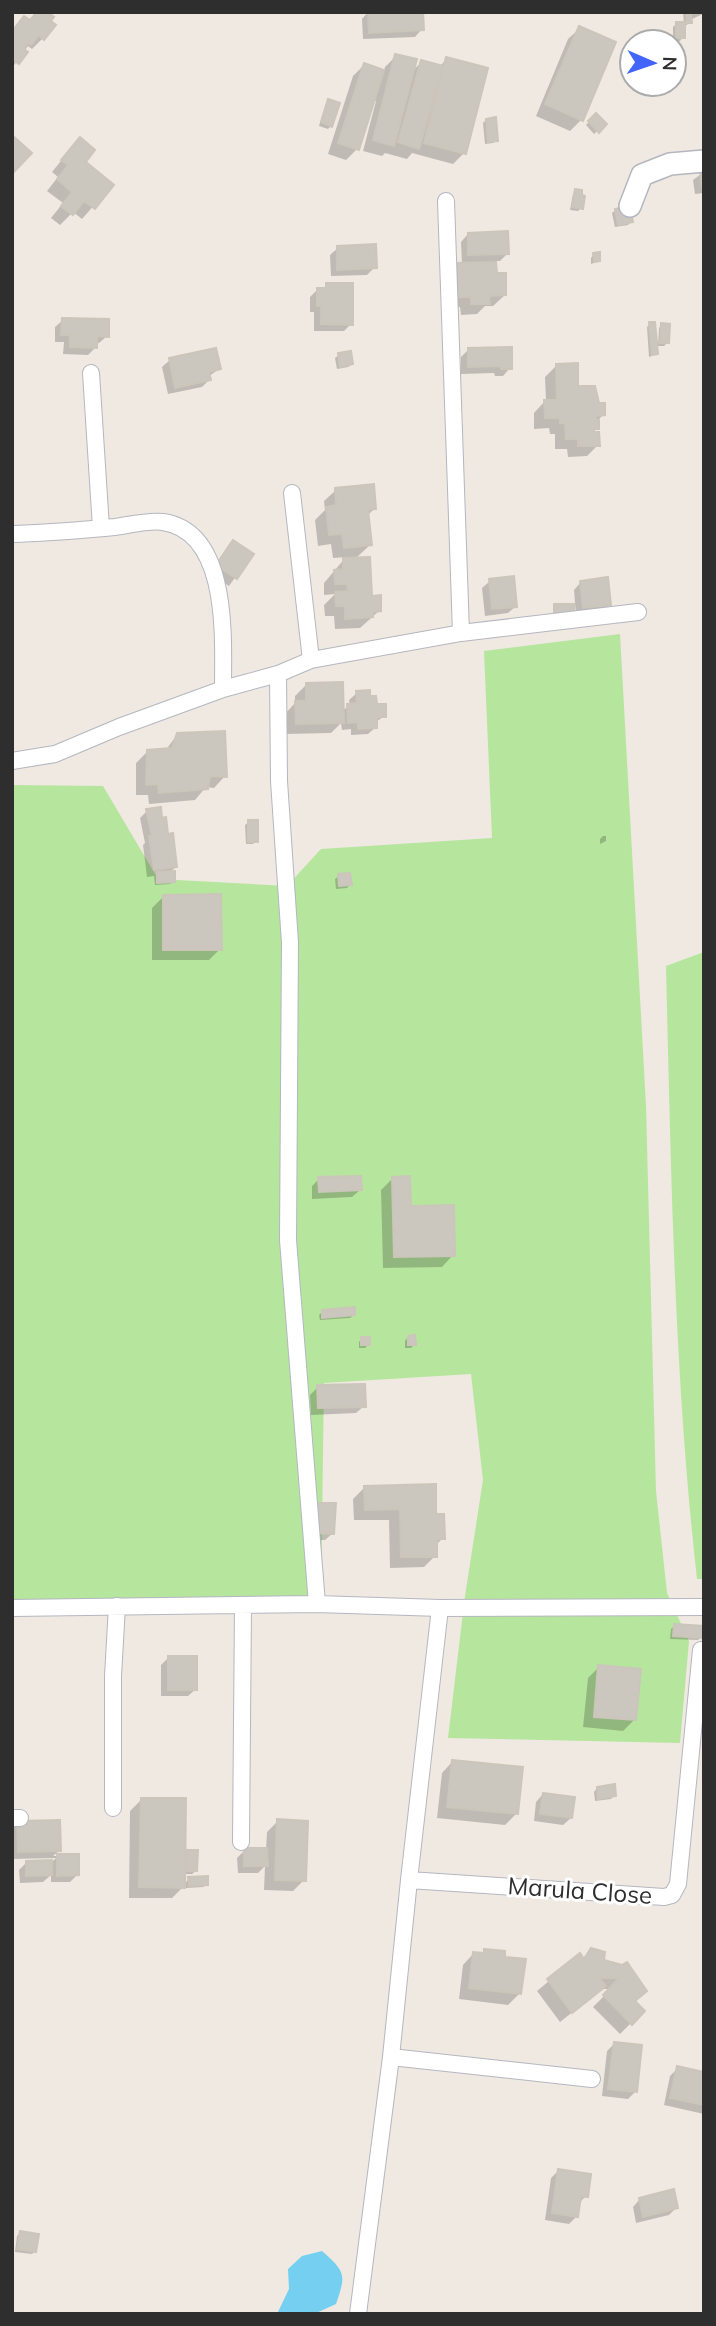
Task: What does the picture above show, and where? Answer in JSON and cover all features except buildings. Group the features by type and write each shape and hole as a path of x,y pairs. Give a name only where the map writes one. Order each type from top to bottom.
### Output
{"street":[{"path":"630,206 642,175 670,164 704,161"},
{"path":"446,201 461,633"},
{"path":"91,373 101,528"},
{"path":"292,493 311,660"},
{"path":"12,534 163,522 191,533 207,552 223,615 223,690"},
{"path":"12,761 55,754 119,727 223,690 278,674 311,660 461,633 638,612"},
{"path":"278,674 279,781 290,943 288,1240 317,1604"},
{"path":"12,1608 317,1604 440,1608 704,1607"},
{"path":"242,1842 243,1605"},
{"path":"113,1808 113,1676 117,1606"},
{"path":"358,2314 391,2057 440,1608"},
{"name":"Marula Close","path":"409,1880 664,1897 672,1895 678,1884 701,1650"},
{"path":"391,2057 592,2079"}],"green space":[{"path":"620,634 646,1106 656,1491 667,1593 689,1641 680,1743 448,1738 465,1596 483,1480 471,1374 324,1383 321,1599 12,1600 12,785 103,786 158,879 287,886 321,849 492,838 484,651"},
{"path":"704,952 704,1579 697,1579 678,1349 666,966"}],"water":[{"path":"322,2251 342,2274 336,2304 314,2314 277,2314 289,2289 288,2269 302,2256"}]}
